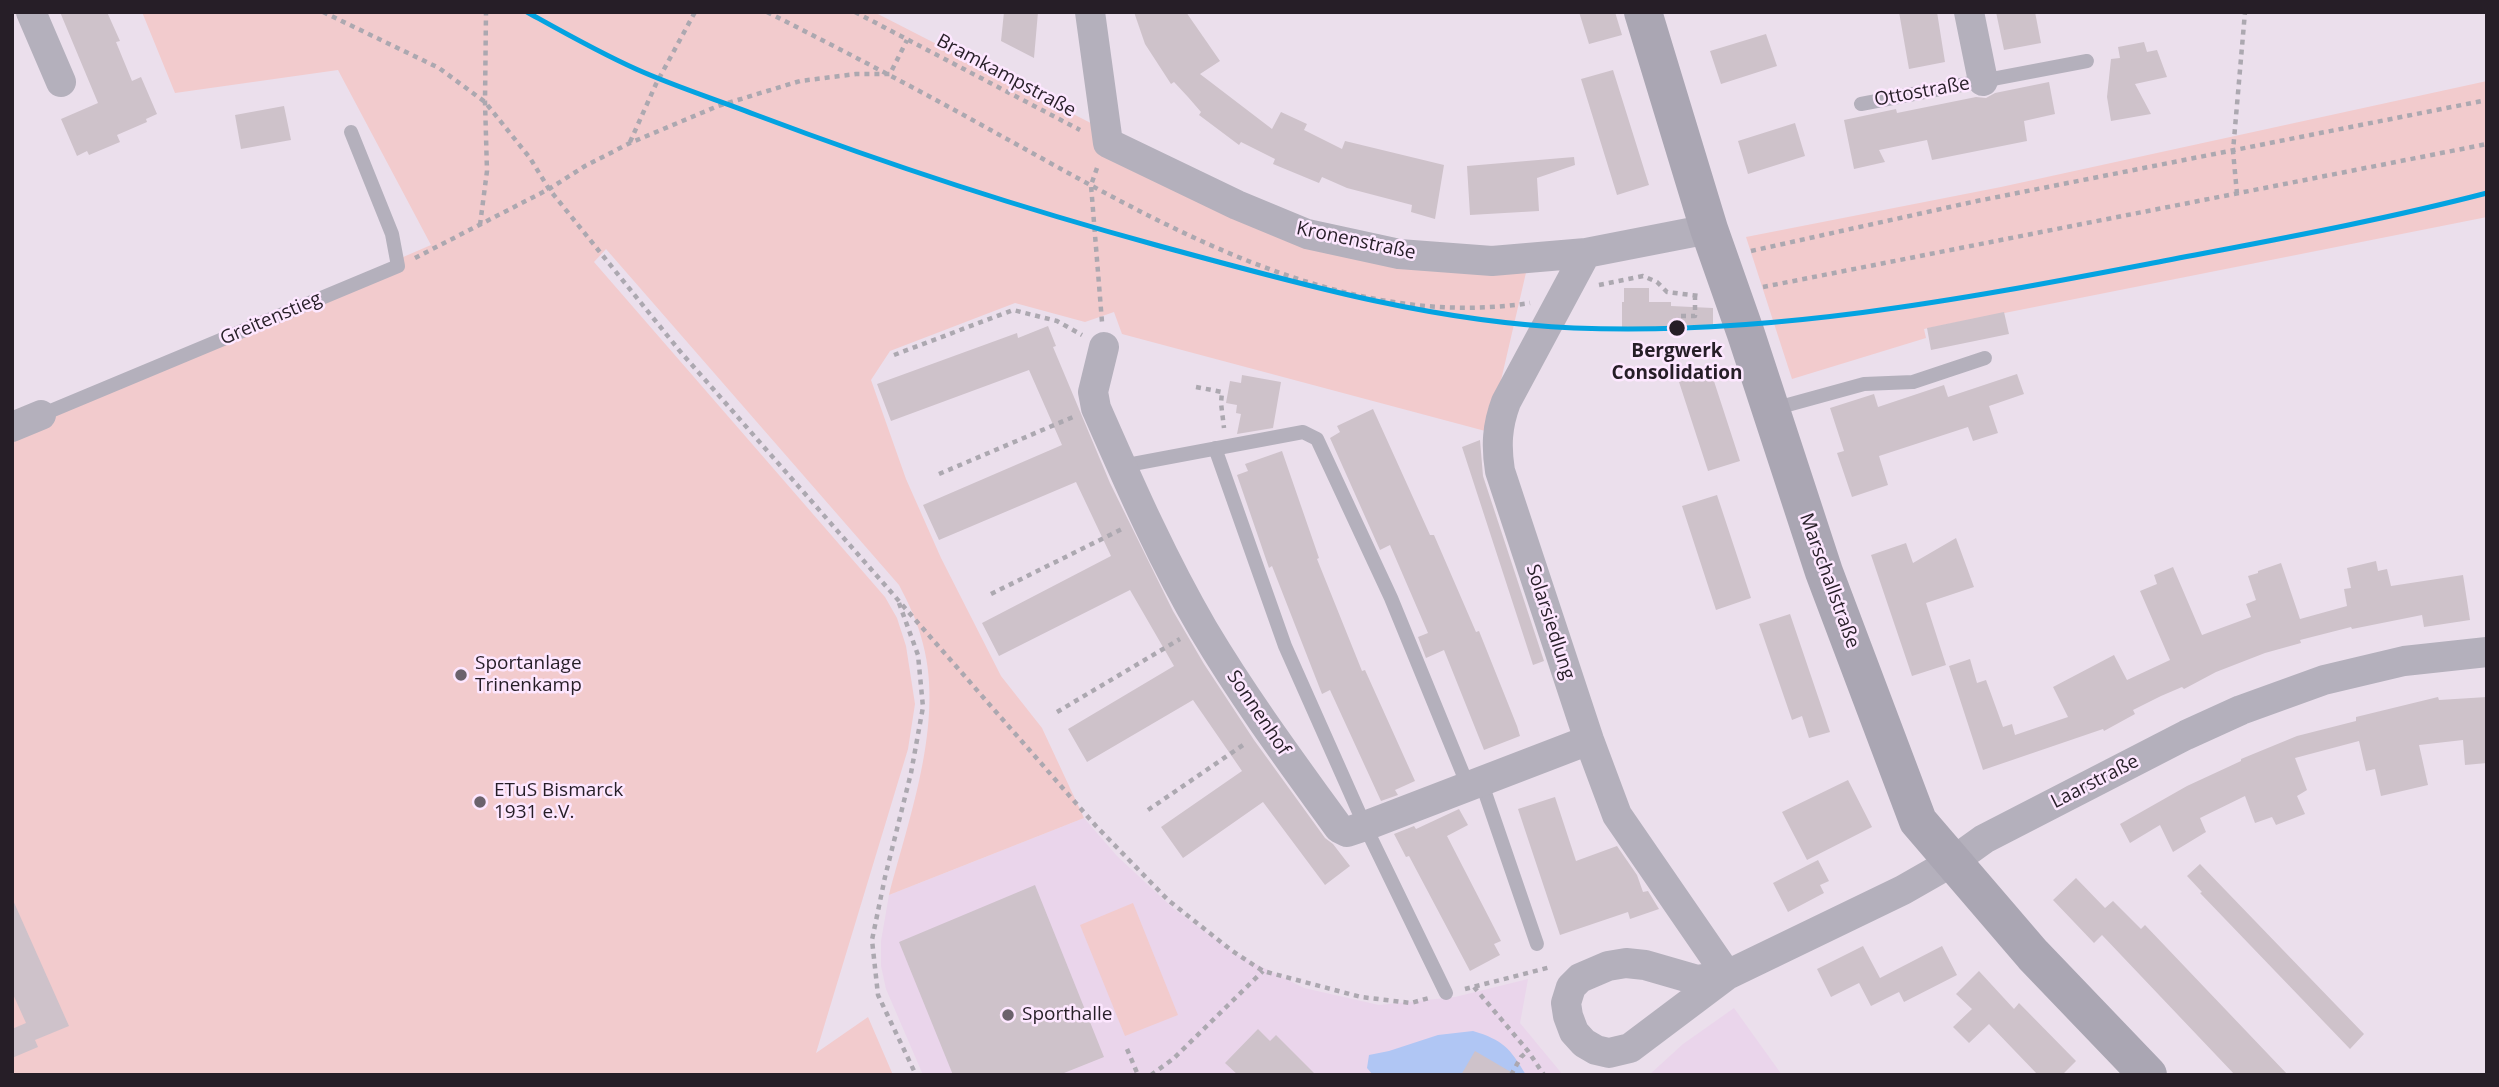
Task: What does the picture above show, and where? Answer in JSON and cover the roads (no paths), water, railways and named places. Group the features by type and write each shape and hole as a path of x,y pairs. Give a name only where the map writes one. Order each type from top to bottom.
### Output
{"street":[{"path":"31,12 61,82"},
{"name":"Kronenstraße","path":"1090,12 1108,143 1237,205 1307,234 1399,254 1492,261 1586,253 1714,269"},
{"name":"Marschallstraße","path":"1643,12 1714,269 1771,410 1824,572 1918,821 2033,955 2148,1075"},
{"name":"Ottostraße","path":"1969,12 1983,81"},
{"name":"Solarsiedlung","path":"1586,253 1499,419 1496,446 1500,471 1589,740 1617,815 1727,975"},
{"name":"Sonnenhof","path":"1104,347 1093,393 1096,408 1145,518 1202,626 1267,729 1339,828 1347,832 1589,740"},
{"name":"Greitenstieg","path":"12,427 41,415"},
{"name":"Laarstraße","path":"1727,975 1697,980 1665,970 1626,963 1608,965 1580,978 1571,988 1566,1003 1568,1016 1574,1032 1584,1043 1609,1053 1630,1048 1727,975 1891,895 1952,862 1984,839 2186,735 2284,693 2325,680 2404,661 2487,652"}],"lane":[{"name":"Ottostraße","path":"1861,104 2087,61"},
{"name":"Greitenstieg","path":"41,415 398,266 392,234 352,132"},
{"path":"1771,410 1864,384 1913,382 1985,358"},
{"path":"1122,466 1303,432 1317,439 1475,784 1537,944"},
{"path":"1221,447 1285,646 1365,825 1446,993"}],"water":[{"path":"1473,1031 1505,1046 1526,1075 1373,1075 1367,1068 1369,1055 1438,1035"}],"place":[{"name":"Bergwerk Consolidation","path":"1677,328"},
{"name":"Sportanlage Trinenkamp","path":"461,675"},
{"name":"ETuS Bismarck 1931 e.V.","path":"480,802"},
{"name":"Sporthalle","path":"1008,1015"}]}
